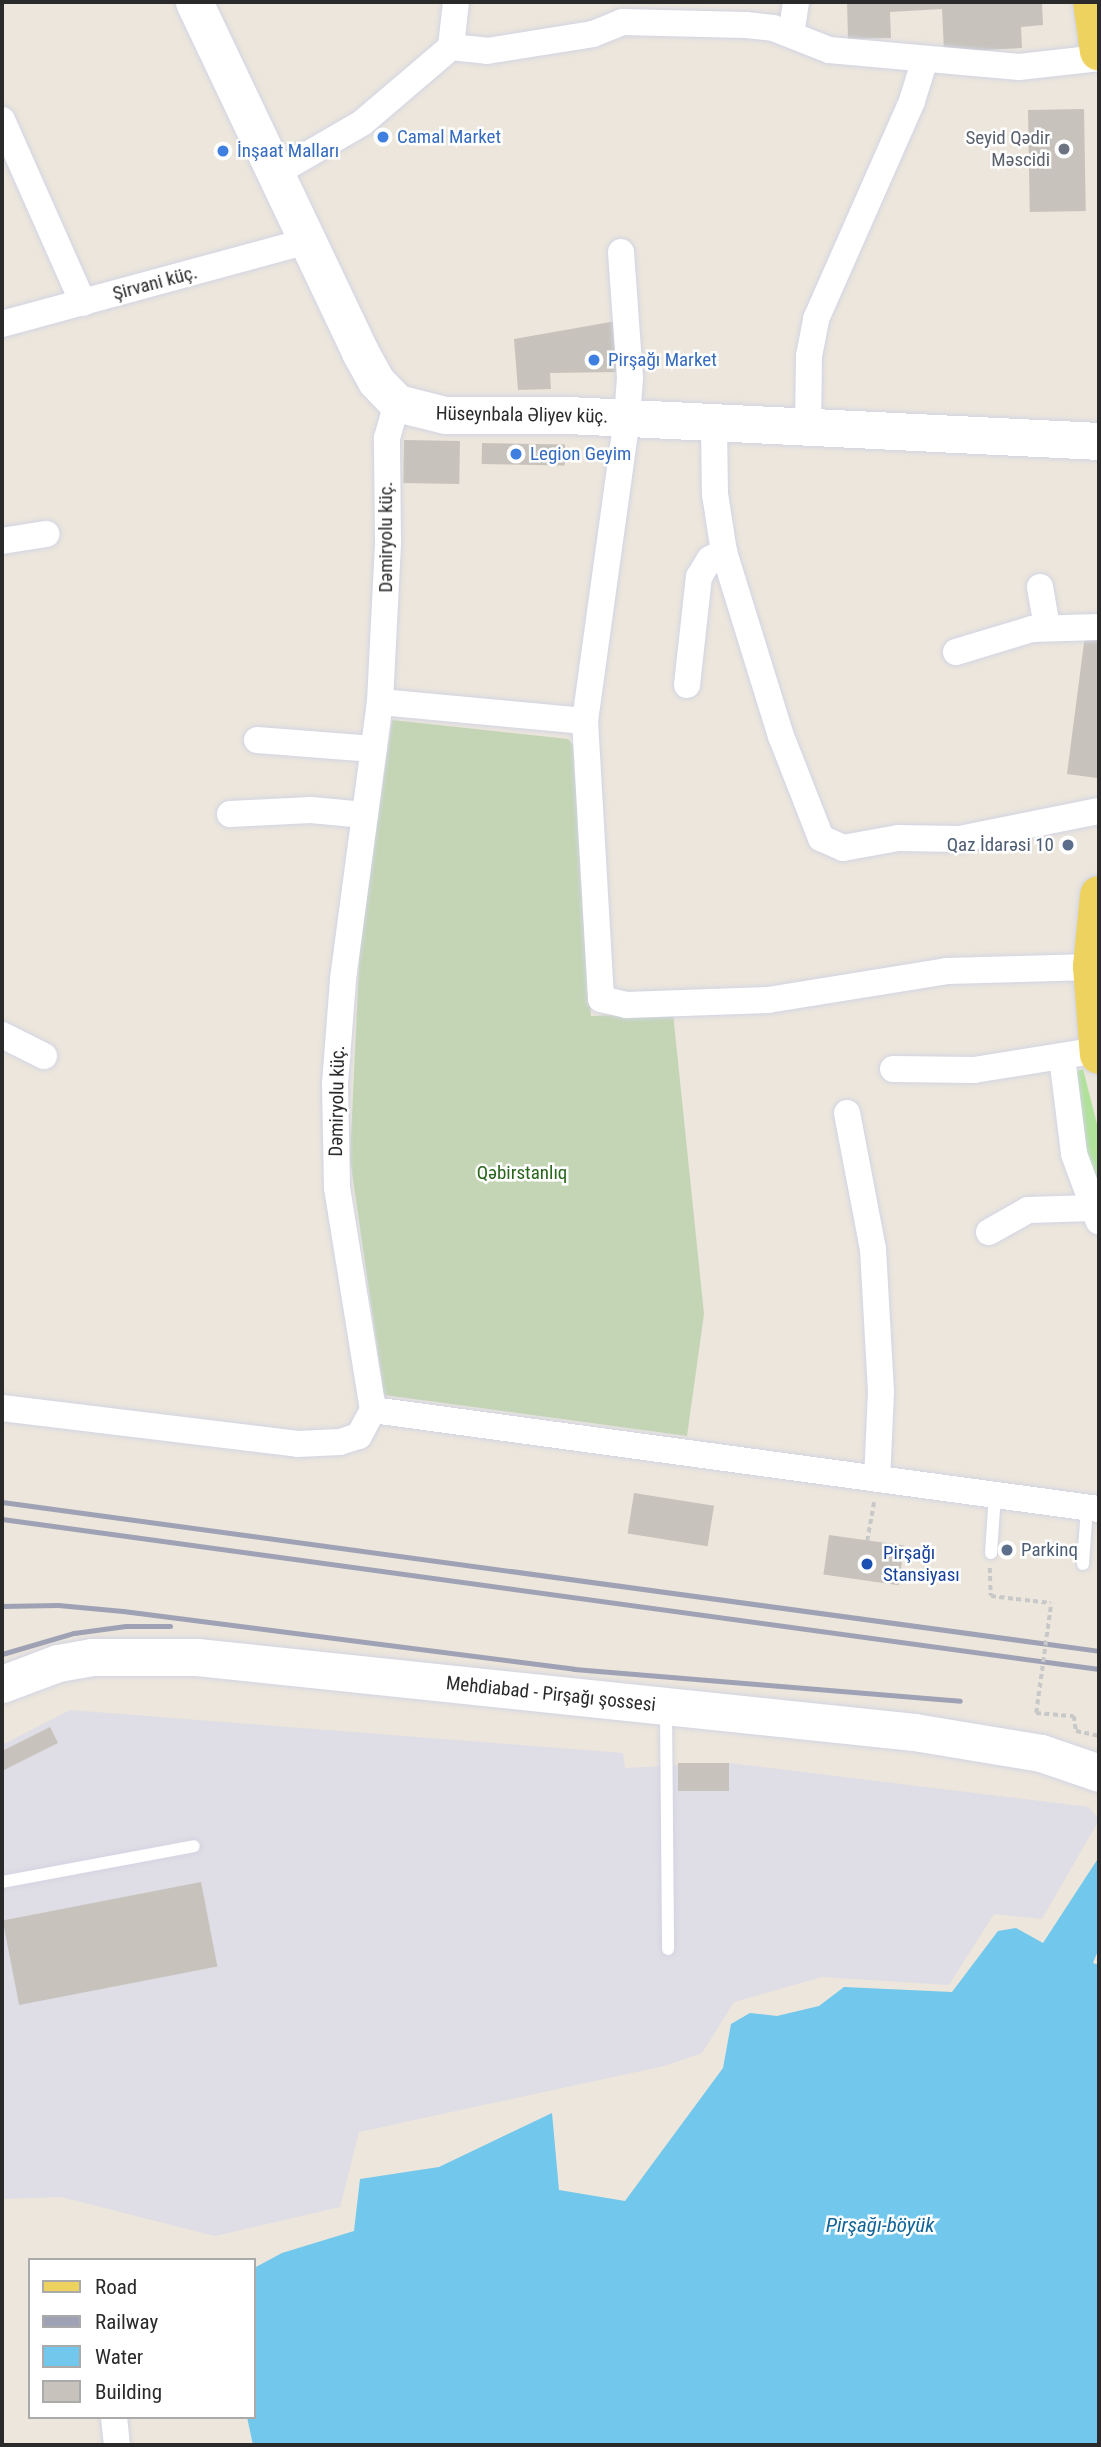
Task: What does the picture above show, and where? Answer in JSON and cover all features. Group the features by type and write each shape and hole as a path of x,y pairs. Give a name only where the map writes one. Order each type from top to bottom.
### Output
{"main road":[{"path":"1092,2 1099,52"},
{"path":"1090,1053 1092,967 1099,895"}],"street":[{"path":"194,2 376,381 397,403"},
{"path":"276,173 362,123 451,47 456,2"},
{"path":"791,34 796,2"},
{"path":"451,47 487,51 593,34 639,20 746,25 791,34 829,50 1019,67 1099,58"},
{"path":"808,428 809,356 816,319 912,101 925,59"},
{"path":"2,120 83,303"},
{"name":"Şirvani küç.","path":"2,324 308,241"},
{"path":"621,252 629,378 627,418 585,721 597,986 601,999 612,1004 768,1000 947,971 1092,967"},
{"name":"Hüseynbala Əliyev küç.","path":"397,403 446,415 627,418 714,425 1099,442"},
{"name":"Dəmiryolu küç.","path":"373,1410 337,1187 334,1143 344,979 380,702 388,542 387,438 397,403"},
{"path":"714,425 715,494 724,552 781,736 821,838 832,846 898,838 960,839 1099,811"},
{"path":"2,541 46,534"},
{"path":"687,685 699,578 710,559 724,552"},
{"path":"1040,587 1047,626"},
{"path":"956,652 1047,626 1099,626"},
{"path":"380,702 585,721"},
{"path":"257,740 374,749"},
{"path":"230,814 310,810 365,815"},
{"path":"2,1035 44,1056"},
{"path":"893,1069 974,1070 1090,1053 1074,1154 1096,1215 1028,1210 989,1233"},
{"path":"847,1113 873,1249 881,1392 877,1479"},
{"path":"2,1408 298,1444 341,1442 359,1436 373,1410 1093,1509"},
{"name":"Mehdiabad - Pirşağı şossesi","path":"2,1684 69,1661 154,1655 666,1706 1000,1744 1099,1773"},
{"path":"114,2419 117,2445"}],"lane":[{"path":"991,1553 995,1495"},
{"path":"1083,1564 1093,1509"},
{"path":"666,1706 668,1949"},
{"path":"2,1882 194,1846"}],"path":[{"path":"867,1541 877,1479"},
{"path":"991,1553 991,1595 1051,1603 1036,1713 1074,1716 1076,1731 1099,1736"}],"shaded area":[{"path":"70,1710 623,1753 625,1768 729,1763 1089,1807 1099,1820 1042,1919 994,1914 949,1985 822,1977 734,2002 702,2053 664,2066 359,2132 340,2207 215,2236 61,2197 2,2199 2,1745"}],"green space":[{"name":"Qəbirstanlıq","path":"392,720 568,739 579,752 591,1016 673,1013 704,1314 687,1436 384,1395 350,1159 360,944"},
{"path":"1083,1069 1099,1132 1099,1190 1088,1158 1075,1072"}],"water":[{"name":"Pirşağı-böyük","path":"1099,1857 1099,1948 1093,1963 1099,1965 1099,2445 253,2445 247,2419 256,2419 256,2267 282,2253 354,2231 360,2179 439,2167 552,2113 559,2190 625,2201 723,2068 731,2024 750,2013 777,2016 819,2006 844,1987 952,1992 998,1931 1016,1928 1043,1943"}],"building":[{"path":"847,2 1042,2 1043,25 1021,27 1022,48 944,52 942,9 890,12 891,38 848,39"},
{"path":"1084,109 1086,211 1030,212 1028,110"},
{"path":"616,321 618,372 550,373 551,389 518,390 514,339"},
{"path":"404,440 460,441 459,484 403,483"},
{"path":"482,443 565,444 565,465 482,464"},
{"path":"1085,635 1099,637 1097,778 1067,774"},
{"path":"634,1493 714,1506 708,1546 628,1533"},
{"path":"829,1535 904,1546 899,1585 823,1575"},
{"path":"50,1727 58,1743 2,1771 2,1751"},
{"path":"678,1763 729,1763 729,1791 678,1791"},
{"path":"201,1882 217,1966 19,2005 3,1921"}],"railway":[{"path":"2,1502 1099,1651"},
{"path":"2,1519 1099,1669"},
{"path":"2,1606 58,1605 123,1611 574,1669 960,1701"},
{"path":"2,1654 74,1633 126,1626 170,1626"}],"place":[{"name":"Camal Market","path":"383,137"},
{"name":"Seyid Qədir Məscidi","path":"1064,149"},
{"name":"İnşaat Malları","path":"223,151"},
{"name":"Pirşağı Market","path":"594,360"},
{"name":"Legion Geyim","path":"516,454"},
{"name":"Qaz İdarəsi 10","path":"1068,845"},
{"name":"Parkinq","path":"1007,1550"},
{"name":"Pirşağı Stansiyası","path":"867,1564"}]}
